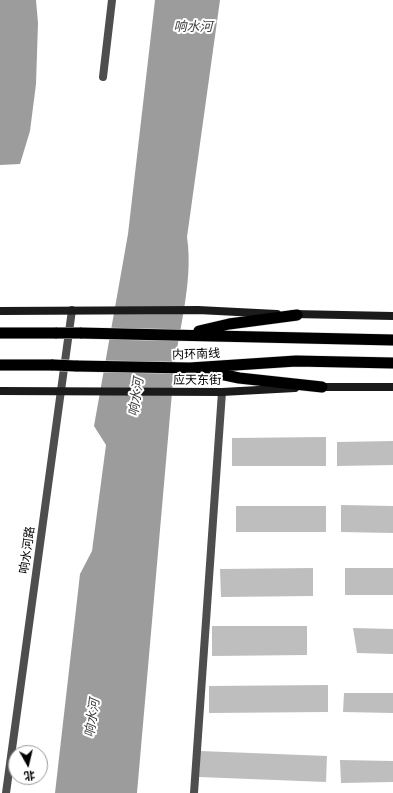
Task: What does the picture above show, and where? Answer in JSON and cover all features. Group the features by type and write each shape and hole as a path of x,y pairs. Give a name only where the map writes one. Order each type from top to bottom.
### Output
{"highway":[{"path":"183,335 229,324 297,314"},
{"name":"内环南线","path":"0,334 80,333 393,340"},
{"name":"内环南线","path":"0,365 190,368 296,361 393,363"},
{"path":"190,368 239,378 322,387"}],"main road":[{"path":"0,311 198,310 393,316"},
{"name":"应天东街","path":"0,391 222,392 322,387 393,387"}],"street":[{"path":"103,76 112,0"},
{"name":"响水河路","path":"6,793 72,310"},
{"path":"194,793 222,392"}],"water":[{"path":"0,0 36,0 38,23 36,84 30,131 20,164 0,165"},
{"name":"响水河","path":"155,0 220,0 187,237 189,255 187,291 173,381 137,793 55,793 80,574 92,551 106,445 94,426 128,234"}],"building":[{"path":"326,437 326,466 232,466 232,438"},
{"path":"393,441 393,465 337,466 337,442"},
{"path":"341,505 393,506 393,533 341,532"},
{"path":"236,506 326,506 326,532 236,532"},
{"path":"313,568 313,596 221,597 220,569"},
{"path":"345,568 393,568 393,595 345,595"},
{"path":"212,626 307,626 307,655 212,656"},
{"path":"353,628 393,629 393,654 357,653"},
{"path":"328,685 328,712 209,713 209,686"},
{"path":"344,693 393,693 393,713 343,712"},
{"path":"200,751 327,756 326,782 199,777"},
{"path":"340,760 393,761 393,782 341,783"}]}
